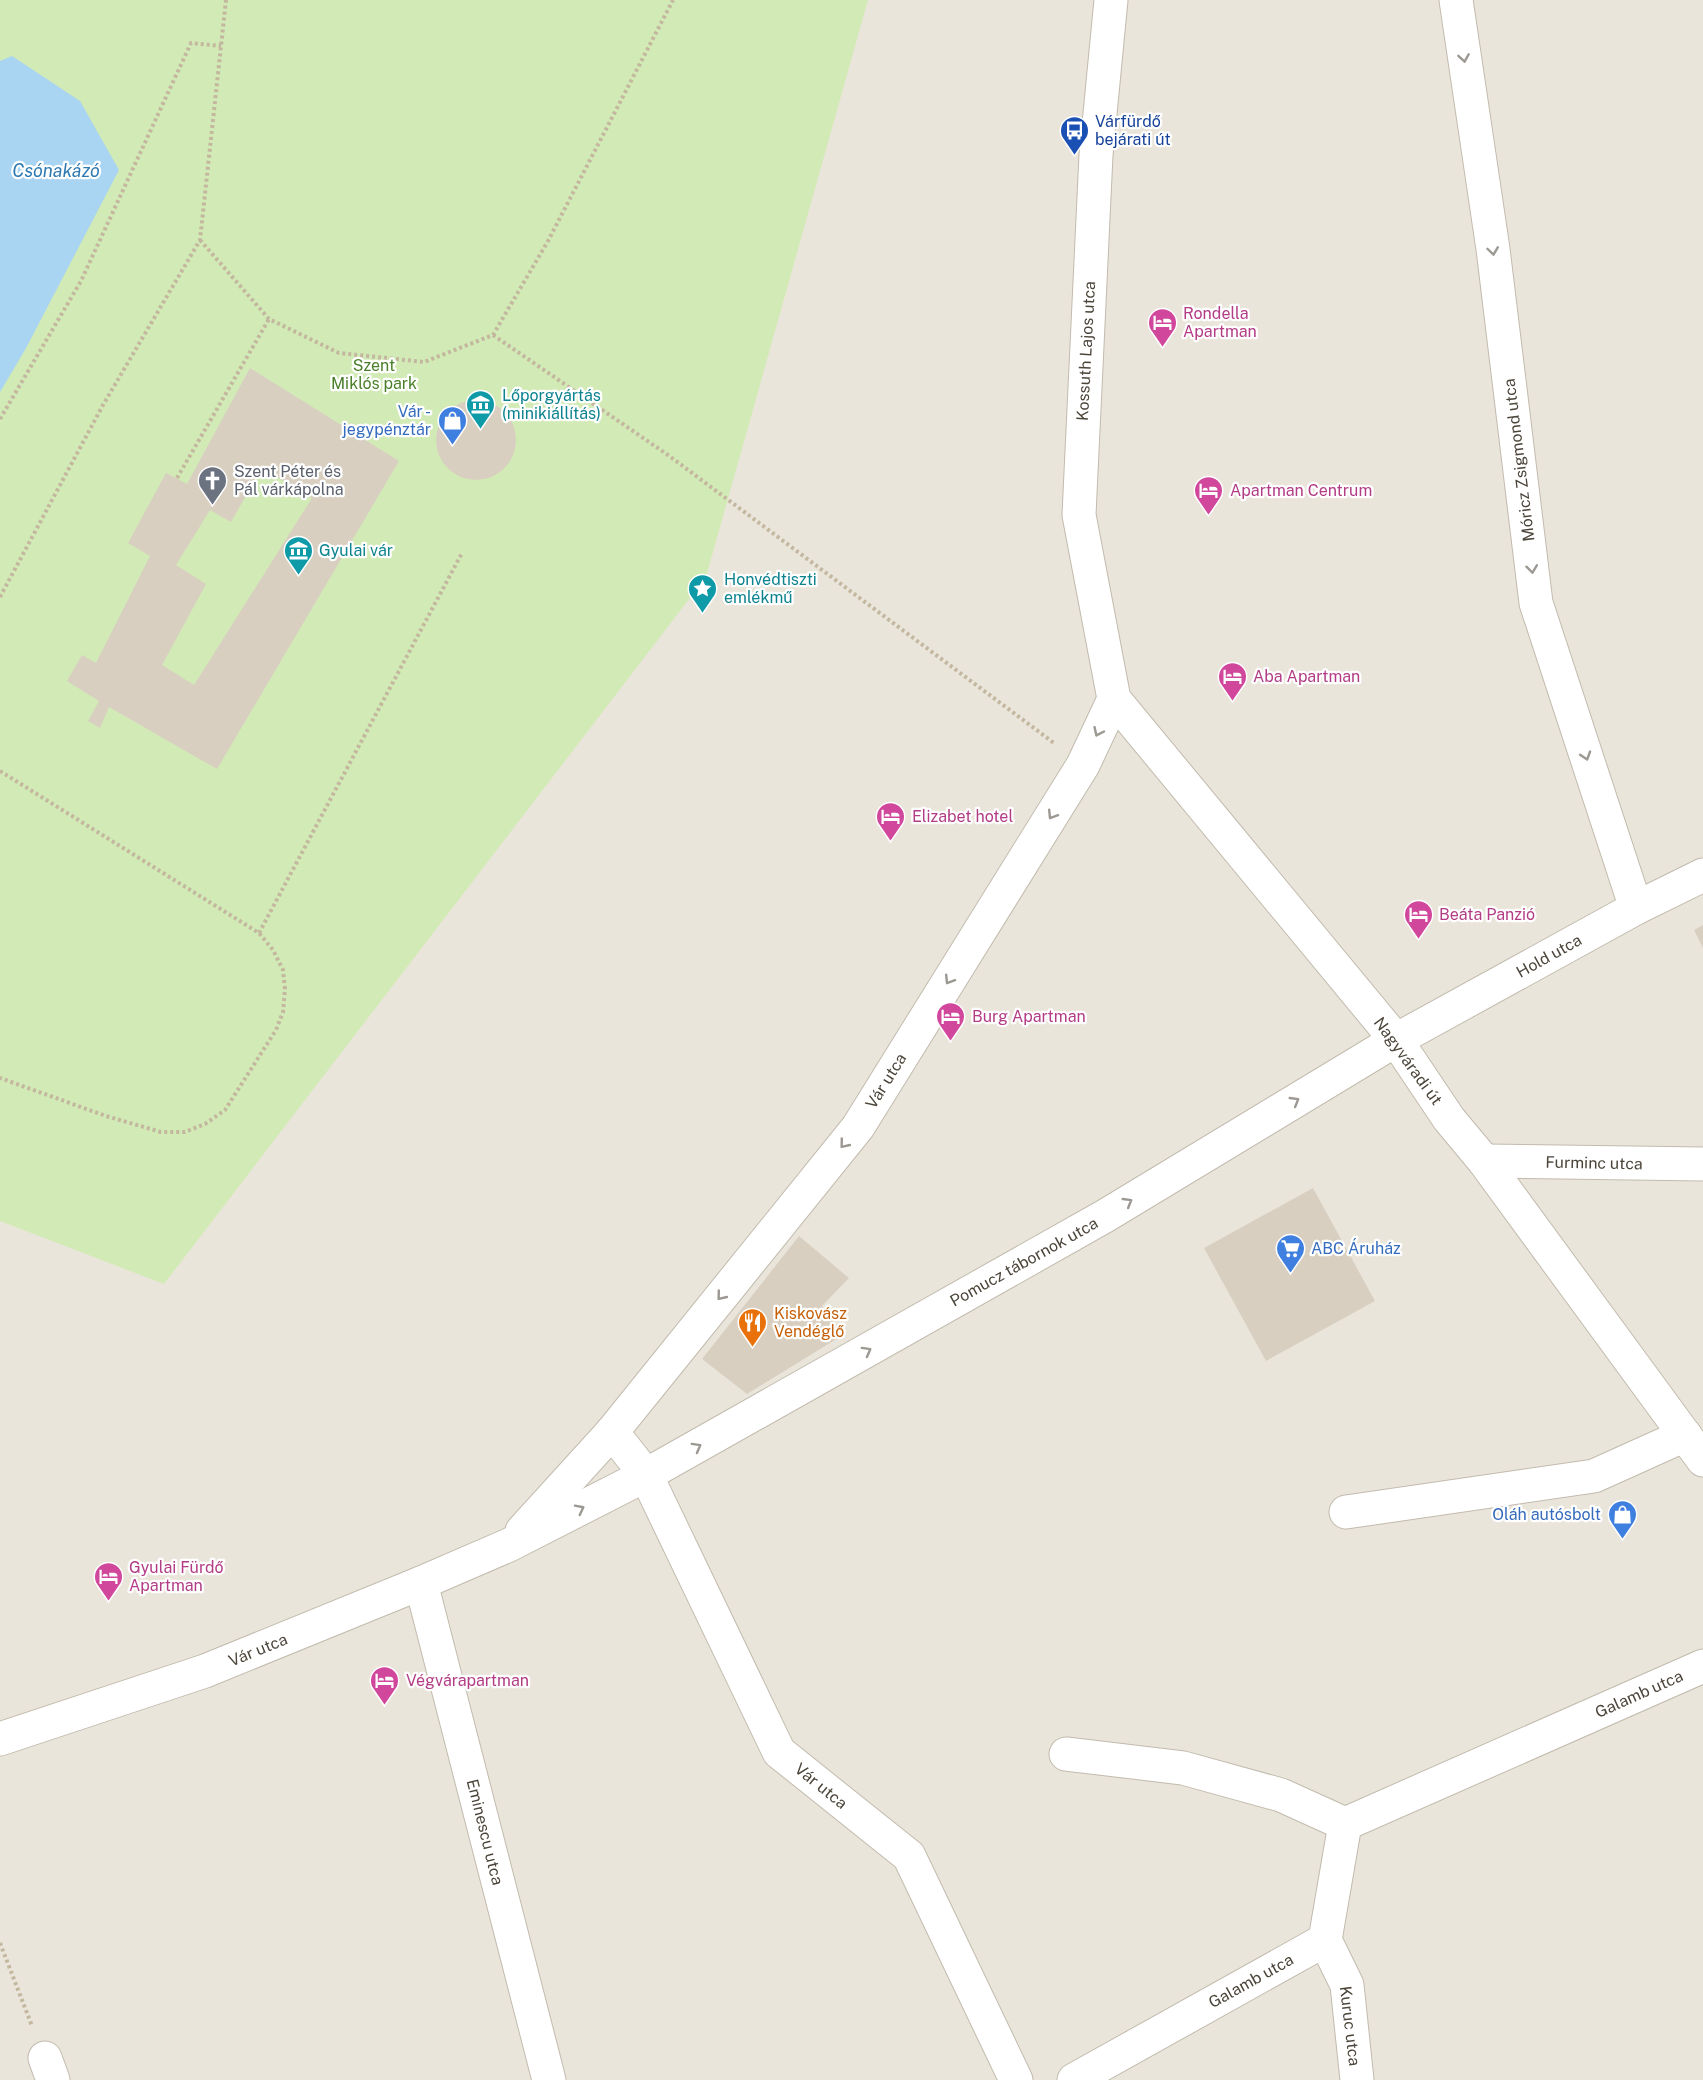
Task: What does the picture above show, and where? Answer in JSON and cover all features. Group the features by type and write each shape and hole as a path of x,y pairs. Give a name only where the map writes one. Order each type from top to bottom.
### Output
{"street":[{"name":"Kossuth Lajos utca","path":"1111,0 1096,155 1078,515 1113,699"},
{"name":"Móricz Zsigmond utca","path":"1456,0 1493,249 1536,603 1636,908"},
{"name":"Vár utca","path":"509,1545 612,1432 858,1127 1083,765 1113,699"},
{"name":"Nagyváradi út","path":"1113,699 1396,1040 1449,1119 1484,1161 1694,1448 1594,1476 1346,1512"},
{"name":"Hold utca","path":"1396,1040 1636,908 1703,875"},
{"name":"Pomucz tábornok utca","path":"646,1475 1105,1216 1396,1040"},
{"name":"Furminc utca","path":"1484,1161 1703,1164"},
{"name":"Vár utca","path":"612,1432 646,1475 779,1752 909,1856 1017,2080"},
{"name":"Vár utca","path":"0,1739 205,1671 421,1583 509,1545 646,1475"},
{"name":"Eminescu utca","path":"421,1583 549,2080"},
{"name":"Galamb utca","path":"1345,1824 1703,1666"},
{"path":"1066,1754 1183,1768 1281,1795 1345,1824 1325,1940"},
{"name":"Galamb utca","path":"1074,2080 1325,1940"},
{"name":"Kuruc utca","path":"1325,1940 1347,1985 1357,2080"}],"path":[{"path":"0,597 103,405 200,240 226,0"},
{"path":"200,240 268,319 339,353 424,362 493,335 548,241 673,0"},
{"path":"0,419 81,281 191,44 221,46"},
{"path":"177,478 268,319"},
{"path":"493,335 668,454 1083,765"},
{"path":"259,933 462,552"},
{"path":"0,771 259,933 273,950 283,970 285,989 283,1012 276,1030 225,1110 205,1124 185,1132 161,1132 106,1116 0,1078"},
{"path":"0,1943 49,2069"}],"shaded area":[{"path":"0,0 1703,0 1703,2080 0,2080"}],"green space":[{"name":"Szent Miklós park","path":"0,0 868,0 706,577 164,1284 0,1221"}],"water":[{"name":"Csónakázó","path":"12,56 80,101 119,170 25,350 0,392 0,61"}],"building":[{"name":"Gyulai vár","path":"250,368 399,461 217,769 109,707 100,728 88,721 99,701 67,681 82,655 96,663 150,556 128,543 166,473 187,484","holes":["262,468 312,498 194,685 162,665 206,584 176,565 210,510 231,522"]},
{"path":"468,400 484,400 505,411 516,432 516,448 505,469 484,480 468,480 454,474 442,462 436,448 436,432 442,418 454,406"},
{"path":"1703,925 1703,948 1694,930"},
{"name":"ABC Áruház","path":"1313,1188 1375,1301 1266,1361 1204,1248"},
{"path":"799,1236 849,1278 822,1306 843,1335 747,1394 702,1359"}],"place":[{"name":"Várfürdő bejárati út","path":"1074,156"},
{"name":"Rondella Apartman","path":"1162,348"},
{"name":"Lőporgyártás (minikiállítás)","path":"481,430"},
{"name":"Vár - jegypénztár","path":"452,446"},
{"name":"Szent Péter és Pál várkápolna","path":"213,506"},
{"name":"Apartman Centrum","path":"1209,516"},
{"name":"Gyulai vár","path":"298,576"},
{"name":"Honvédtiszti emlékmű","path":"703,614"},
{"name":"Aba Apartman","path":"1232,702"},
{"name":"Elizabet hotel","path":"891,842"},
{"name":"Beáta Panzió","path":"1418,940"},
{"name":"Burg Apartman","path":"951,1042"},
{"name":"ABC Áruház","path":"1290,1274"},
{"name":"Kiskovász Vendéglő","path":"753,1348"},
{"name":"Oláh autósbolt","path":"1622,1540"},
{"name":"Gyulai Fürdő Apartman","path":"108,1602"},
{"name":"Végvárapartman","path":"385,1706"}]}
